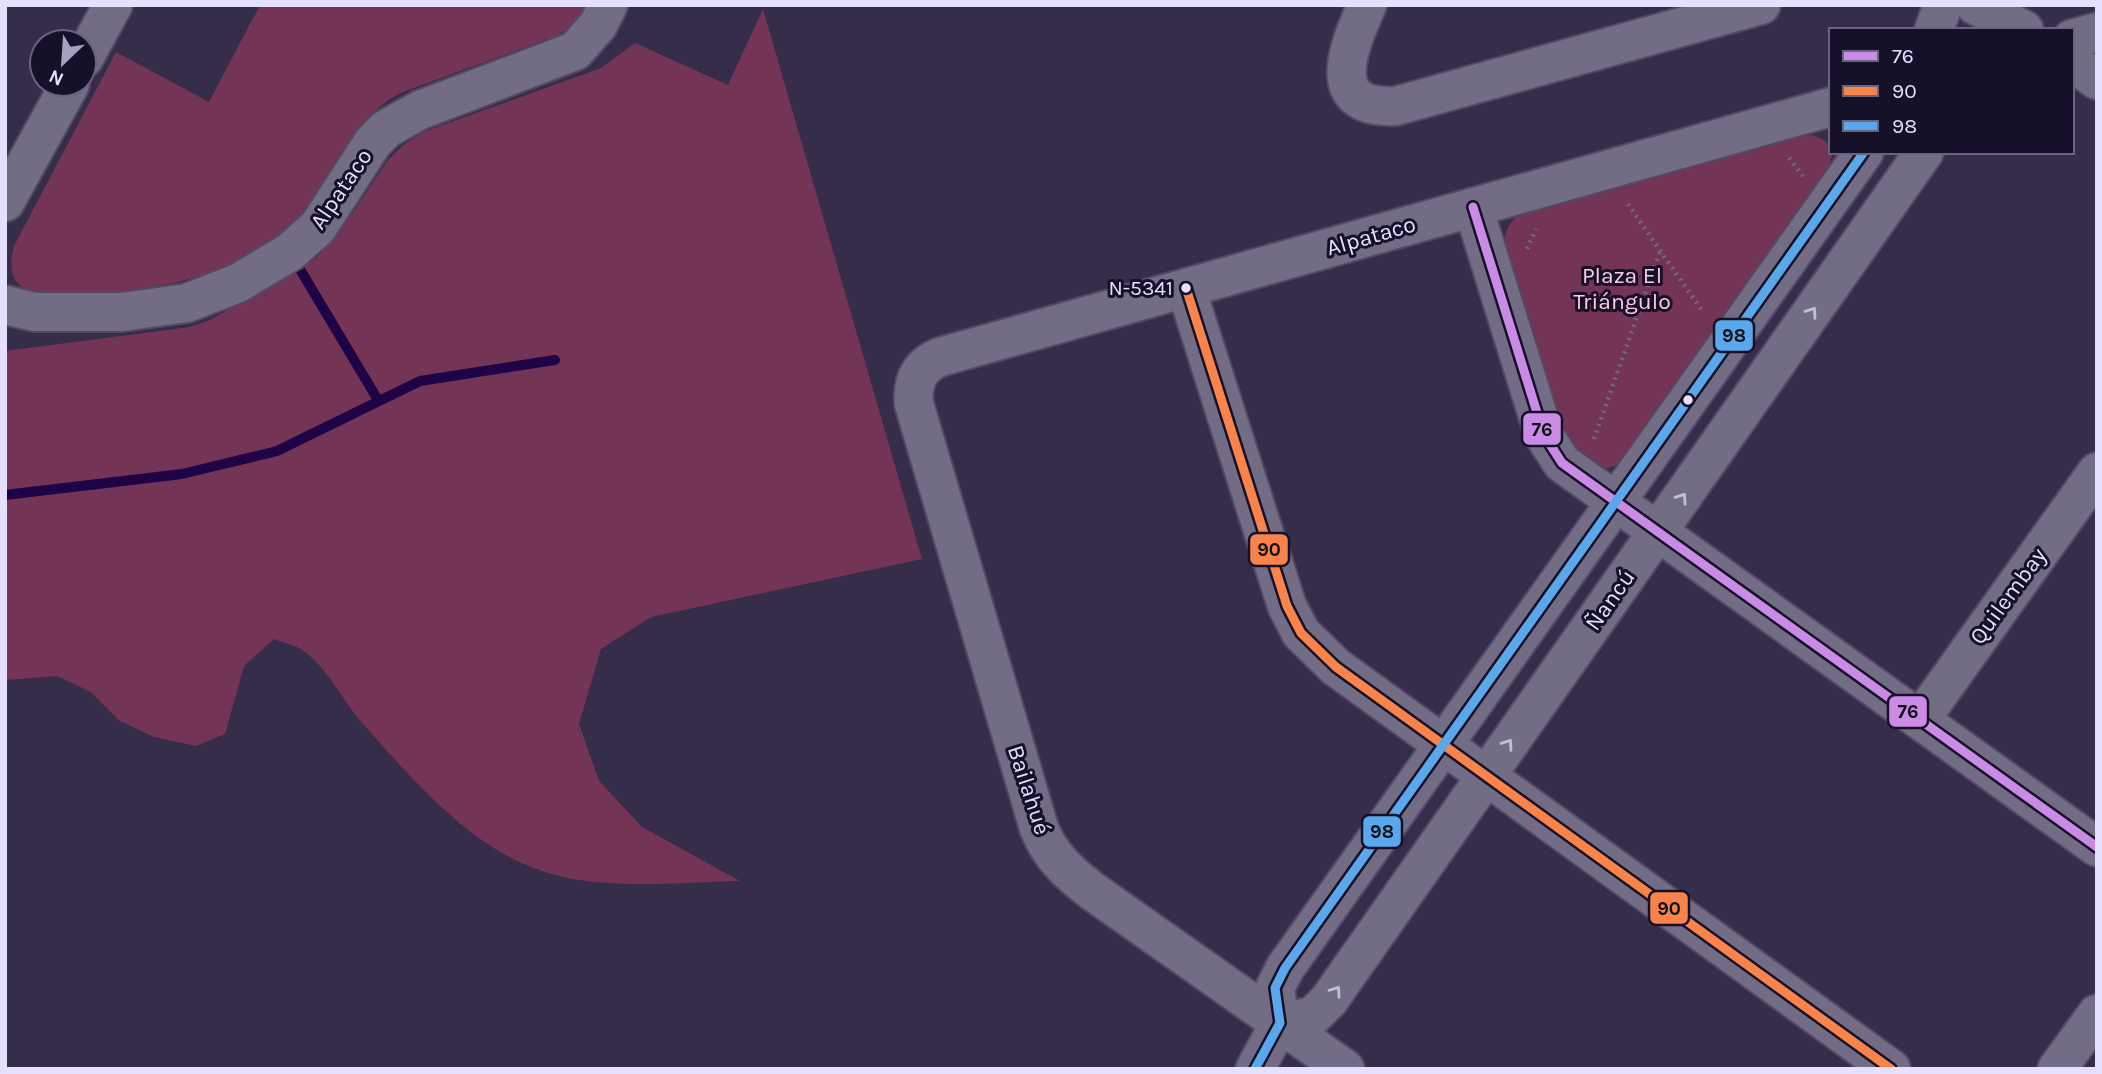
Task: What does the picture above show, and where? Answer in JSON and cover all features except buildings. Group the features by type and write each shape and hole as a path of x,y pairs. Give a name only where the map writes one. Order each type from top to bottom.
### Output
{"street":[{"path":"98,32 113,5"},
{"name":"Alpataco","path":"5,305 35,312 122,312 187,303 226,289 305,240 330,211 373,142 386,129 420,110 562,57 587,38 608,5"},
{"path":"1367,5 1345,62 1353,91 1374,104 1396,106 1761,5"},
{"path":"1935,28 1942,5"},
{"path":"2074,38 2097,32"},
{"path":"2074,63 2097,80"},
{"path":"5,202 62,98"},
{"name":"Alpataco","path":"917,375 931,361 940,357 1829,108"},
{"path":"1255,1069 1280,1023 1275,999 1280,977 1863,154"},
{"name":"Ñancú","path":"1280,1023 1301,1020 1322,1009 1923,154"},
{"path":"1474,207 1551,450 1568,469 2097,847"},
{"path":"1186,288 1282,591 1297,626 1323,657 1891,1069"},
{"name":"Bailahué","path":"917,375 914,404 1039,828 1050,851 1089,889 1345,1069"},
{"name":"Quilembay","path":"1920,720 2097,472"},
{"path":"2057,1069 2097,1014"}],"path":[{"path":"1786,154 1808,183"},
{"path":"1623,198 1703,312"},
{"path":"1525,254 1540,220"},
{"path":"1591,446 1660,251"}],"green space":[{"path":"260,5 585,5 577,21 559,35 410,89 390,99 377,109 354,135 306,208 283,233 254,253 221,269 184,280 108,293 38,292 22,287 17,282 13,276 11,262 14,246 92,98 98,98 98,86 116,52 209,102"},
{"path":"763,9 922,559 651,617 601,649 579,724 599,781 642,827 740,881 639,884 588,881 539,870 513,859 465,828 422,788 364,725 313,659 301,649 274,639 244,666 225,734 196,746 154,737 120,721 91,692 57,676 5,680 5,351 190,327 210,320 317,257 341,230 388,160 403,145 423,132 601,68 635,43 728,85"},
{"name":"Plaza El Triángulo","path":"1813,135 1825,141 1829,146 1829,154 1832,154 1828,170 1621,463 1604,470 1567,450 1505,246 1505,234 1510,225 1527,210 1800,136"}],"waterway":[{"path":"292,256 378,400"},
{"path":"5,495 182,474 277,451 420,381 555,360"}],"transit line":[{"name":"98","path":"1255,1069 1280,1023 1275,988 1285,968 1863,154"},
{"name":"76","path":"1473,207 1544,435 1562,463 2097,847"},
{"name":"90","path":"1186,288 1287,606 1301,633 1336,667 1891,1069"}],"place":[{"name":"N-5341","path":"1186,288"}]}
